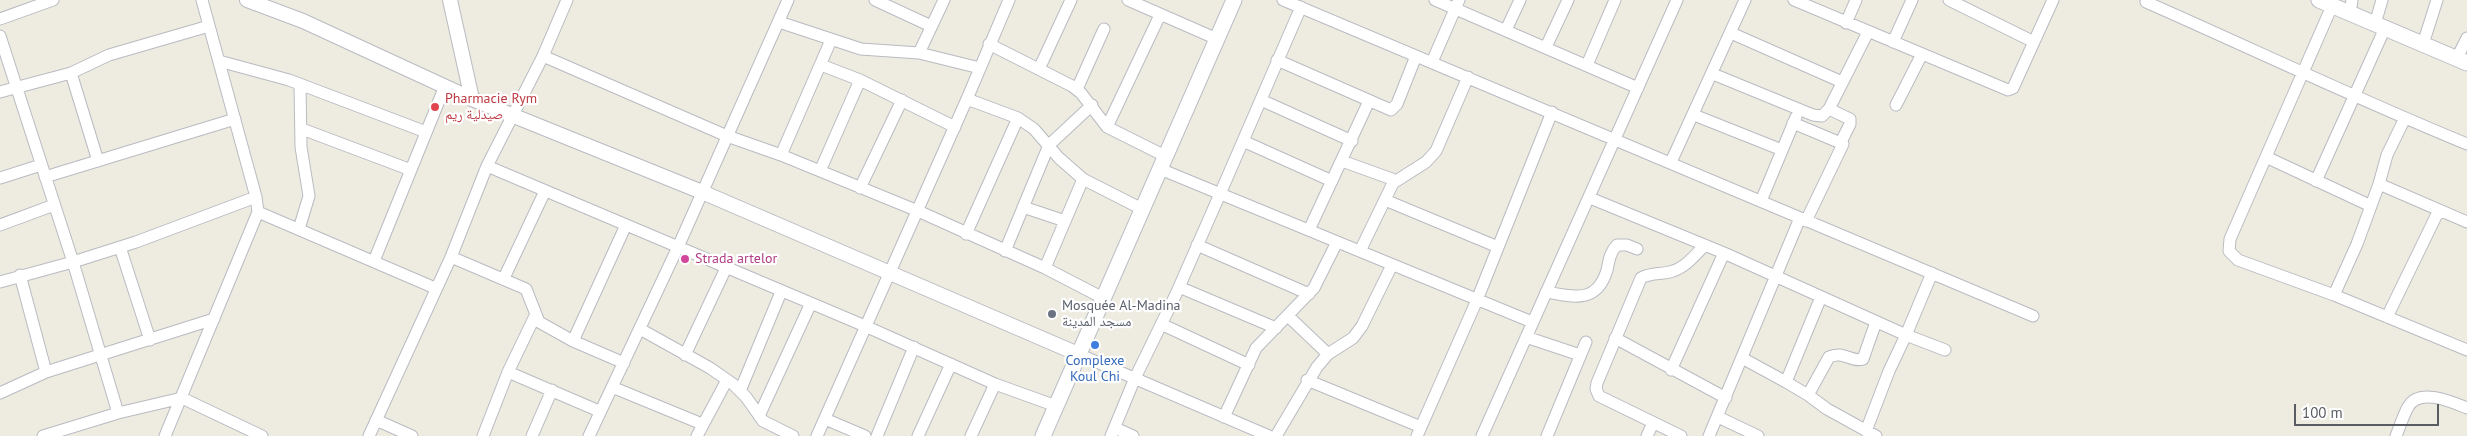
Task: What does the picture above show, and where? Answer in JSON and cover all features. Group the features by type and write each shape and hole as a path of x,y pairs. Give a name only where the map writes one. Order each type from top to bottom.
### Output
{"main road":[{"path":"1043,436 1234,0"},
{"path":"2325,3 2351,7 2380,26 2462,61"}],"street":[{"path":"0,19 53,0"},
{"path":"165,436 258,212 256,197 202,0"},
{"path":"247,0 303,21 472,99 702,192 889,272 1135,378 1224,418 1252,433 1269,436"},
{"path":"450,0 472,99"},
{"path":"369,436 435,288 451,257 488,166 543,56 567,0"},
{"path":"589,436 599,411 624,364 678,247 788,0"},
{"path":"875,0 931,26"},
{"path":"918,53 944,0"},
{"path":"818,436 1009,0"},
{"path":"1038,69 1071,0"},
{"path":"1128,0 1217,39"},
{"path":"1283,0 1615,140 1672,162 1803,220 2033,316"},
{"path":"1435,0 1457,4 1506,30 1638,88"},
{"path":"1506,30 1520,0"},
{"path":"1546,47 1568,0"},
{"path":"1587,65 1615,0"},
{"path":"1482,436 1677,0"},
{"path":"1672,162 1745,0"},
{"path":"1794,0 1846,23 2011,89 2053,0"},
{"path":"1846,23 1856,0"},
{"path":"1893,42 1912,0"},
{"path":"1949,0 2034,42"},
{"path":"2316,181 2354,94 2380,26 2382,0"},
{"path":"2424,44 2437,0"},
{"path":"2146,2 2467,144"},
{"path":"2325,3 2304,71 2230,239 2229,251 2238,260 2334,295 2467,350"},
{"path":"1432,62 1457,4"},
{"path":"1133,436 1113,432 1135,378 1179,287 1262,100 1277,60 1301,7"},
{"path":"1107,127 1160,14"},
{"path":"779,22 861,49 918,53 980,68"},
{"path":"0,92 71,72 109,55 209,26"},
{"path":"1077,89 1104,29"},
{"path":"1713,74 1813,115 1822,116 1829,108 1868,32"},
{"path":"1731,33 1842,82"},
{"path":"0,36 73,262 118,413"},
{"path":"2462,61 2467,38"},
{"path":"781,156 831,40"},
{"path":"989,44 1077,89 1092,105 1107,127 1162,163 1220,194 1532,322"},
{"path":"1896,105 1922,54"},
{"path":"543,56 727,136 918,211 1045,268 1103,298"},
{"path":"1277,60 1386,108 1394,108 1416,56"},
{"path":"219,61 300,85 426,132"},
{"path":"821,65 860,80 955,126"},
{"path":"71,72 98,161"},
{"path":"1360,251 1393,183 1426,162 1436,150 1468,77"},
{"path":"820,171 860,80"},
{"path":"299,230 309,196 301,147 300,85"},
{"path":"374,261 444,86"},
{"path":"967,99 1018,118 1034,129 1059,158 1083,179 1142,209"},
{"path":"860,188 902,100"},
{"path":"1262,100 1352,141"},
{"path":"1309,230 1369,101"},
{"path":"1005,251 1049,145 1092,105"},
{"path":"1709,436 1776,277 1803,220 1843,148 1841,142 1850,124 1850,119 1829,108"},
{"path":"1761,201 1799,109"},
{"path":"1307,380 1419,432 1477,300 1552,112"},
{"path":"1694,115 1782,150"},
{"path":"966,234 1018,118"},
{"path":"2334,295 2357,244 2379,184 2387,155 2405,118"},
{"path":"0,178 98,161 235,119"},
{"path":"1793,123 1841,142"},
{"path":"302,129 411,170"},
{"path":"1242,142 1332,181"},
{"path":"2266,157 2371,206"},
{"path":"1342,160 1390,176 1393,183"},
{"path":"488,166 914,347 995,384 1056,406"},
{"path":"1045,268 1083,179"},
{"path":"2379,184 2467,222"},
{"path":"504,278 545,191"},
{"path":"0,282 120,247 256,197"},
{"path":"1590,198 1724,253 1821,298 1945,350"},
{"path":"1385,200 1498,247"},
{"path":"0,225 54,205"},
{"path":"1023,207 1065,221"},
{"path":"2387,317 2439,210"},
{"path":"258,212 435,288"},
{"path":"573,340 626,225"},
{"path":"1224,418 1256,348 1309,294 1319,281 1337,242"},
{"path":"1197,245 1309,294"},
{"path":"1546,292 1579,298 1594,291 1604,280 1612,250 1617,245 1627,245 1637,249"},
{"path":"1681,436 1599,396 1596,389 1614,338 1642,278 1650,273 1673,272 1690,260 1705,245"},
{"path":"120,247 150,340"},
{"path":"1671,370 1724,253"},
{"path":"451,257 526,289 530,294 535,316 544,325 624,364"},
{"path":"1276,436 1307,380 1328,354 1353,338 1362,326 1392,264"},
{"path":"685,354 726,268"},
{"path":"1742,358 1871,433 1906,335 1932,273"},
{"path":"20,276 46,372"},
{"path":"1179,287 1276,328"},
{"path":"740,391 781,292"},
{"path":"1786,382 1821,298"},
{"path":"759,416 811,303"},
{"path":"483,436 508,372 535,316"},
{"path":"1288,316 1328,354"},
{"path":"1,389 46,372 214,319"},
{"path":"1808,395 1829,357 1840,353 1859,360 1863,359 1876,322"},
{"path":"1161,324 1249,365"},
{"path":"640,329 727,380 740,391 763,421 793,436"},
{"path":"1526,337 1580,356"},
{"path":"1614,338 1726,398"},
{"path":"1547,436 1586,342"},
{"path":"877,436 914,347"},
{"path":"918,436 951,364"},
{"path":"508,372 599,411"},
{"path":"612,387 699,433 727,380"},
{"path":"971,436 995,384"},
{"path":"532,436 552,390"},
{"path":"2396,436 2409,404 2416,400 2429,397 2442,398 2467,408"},
{"path":"43,436 118,413 182,398 262,436"},
{"path":"1718,417 1758,436"},
{"path":"825,419 865,436"},
{"path":"376,420 412,436"},
{"path":"1647,436 1653,423"}],"place":[{"name":"Pharmacie Rym صيدلية ريم","path":"435,107"},
{"name":"Strada artelor","path":"685,259"},
{"name":"Mosquée Al-Madina مسجد المدينة","path":"1052,314"},
{"name":"Complexe Koul Chi","path":"1095,345"}]}
